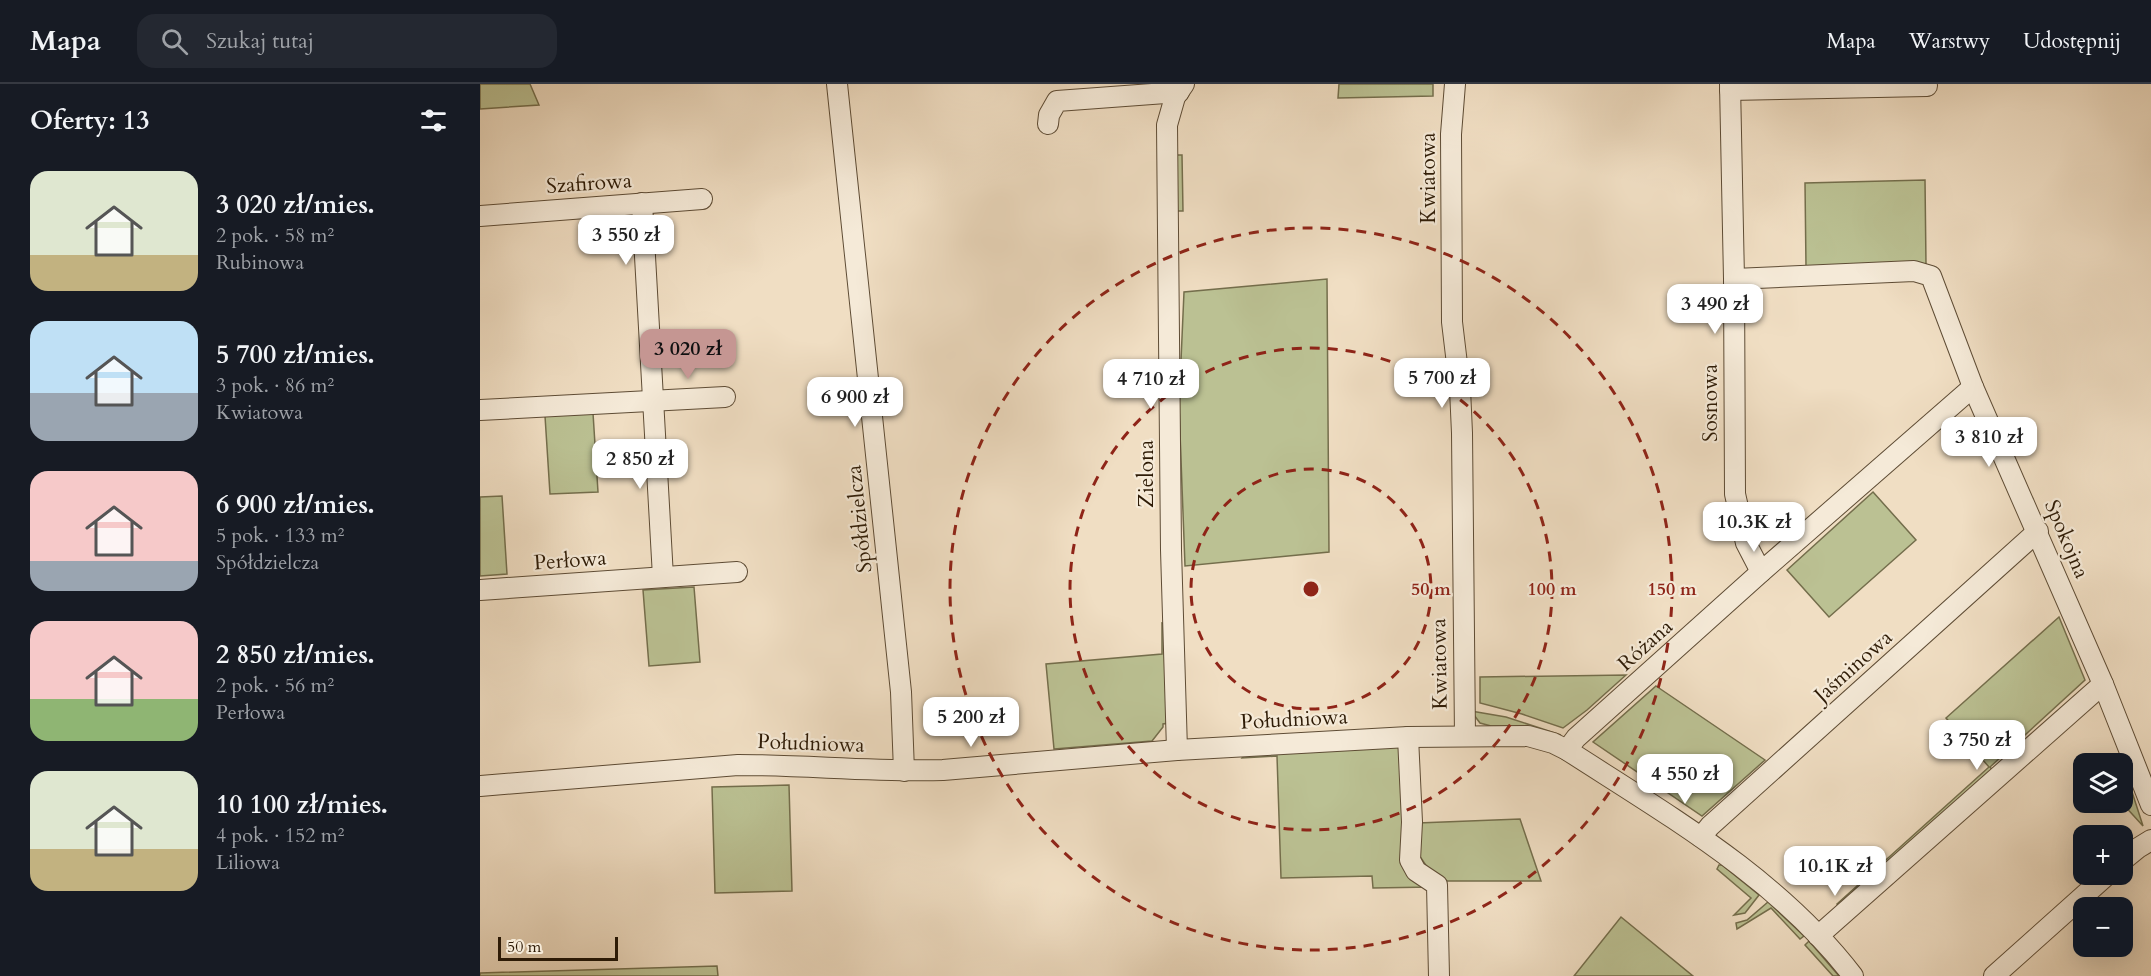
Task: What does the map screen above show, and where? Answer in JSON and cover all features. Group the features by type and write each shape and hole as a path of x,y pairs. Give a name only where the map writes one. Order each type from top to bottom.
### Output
{"street":[{"name":"Spółdzielcza","path":"837,84 901,692 904,771"},
{"name":"Kwiatowa","path":"1455,84 1451,134 1452,322 1460,389 1465,736 1528,736 1553,743 1567,750 1701,837 1775,892 1853,976"},
{"path":"1730,87 1928,86"},
{"name":"Sosnowa","path":"1730,87 1735,494 1746,543 1761,572"},
{"name":"Zielona","path":"1048,124 1048,115 1057,101 1181,88"},
{"name":"Zielona","path":"1177,750 1171,550 1167,125 1175,97 1181,88"},
{"name":"Szafirowa","path":"480,216 702,199"},
{"path":"642,203 663,577"},
{"name":"Spokojna","path":"1734,279 1914,271 1931,276 1973,387 2038,531 2151,805"},
{"name":"Różana","path":"1567,750 1576,738 1761,572 1973,387"},
{"path":"480,410 725,397"},
{"name":"Jaśminowa","path":"1701,837 1719,818 2038,531"},
{"name":"Perłowa","path":"480,590 737,572"},
{"path":"1818,936 2103,684"},
{"name":"Południowa","path":"480,786 738,765 904,771 943,770 1177,750 1465,736"},
{"path":"1408,737 1412,822 1410,860 1416,871 1437,885 1439,976"},
{"path":"2133,852 2151,840"},
{"path":"1994,976 2096,885"}],"green space":[{"path":"480,84 530,84 539,105 480,109"},
{"path":"1339,84 1433,84 1433,96 1338,98"},
{"path":"1172,155 1182,155 1183,211 1172,211"},
{"path":"1925,180 1926,265 1806,267 1805,183"},
{"path":"1327,279 1329,552 1185,566 1179,406 1184,292"},
{"path":"593,413 598,492 550,494 545,416"},
{"path":"1873,492 1916,540 1829,617 1787,570"},
{"path":"502,496 507,574 480,576 480,497"},
{"path":"694,587 700,662 649,666 643,590"},
{"path":"2059,617 2085,680 1990,767 1994,772 1840,907 1837,904 1989,767 1946,718"},
{"path":"1162,623 1166,624 1169,723 1163,724 1152,741 1054,749 1046,664 1162,654"},
{"path":"1626,675 1563,728 1480,703 1480,677"},
{"path":"1656,686 1765,760 1702,816 1593,742"},
{"path":"1471,711 1506,717 1561,735 1520,726 1491,726 1480,723"},
{"path":"1403,744 1407,874 1432,887 1373,888 1372,876 1281,878 1277,756 1242,758 1246,752"},
{"path":"789,785 792,891 715,893 712,787"},
{"path":"2133,795 2143,826 2131,813 2133,813"},
{"path":"1520,819 1541,881 1444,881 1429,870 1419,855 1418,823"},
{"path":"1719,865 1759,895 1745,913 1734,915 1751,898 1717,869"},
{"path":"1768,902 1804,936 1800,939 1771,908 1737,929 1736,923 1747,920"},
{"path":"1621,917 1693,976 1574,976"},
{"path":"1809,941 1839,976 1833,976 1805,945"},
{"path":"717,966 718,976 480,976 480,973"}]}
